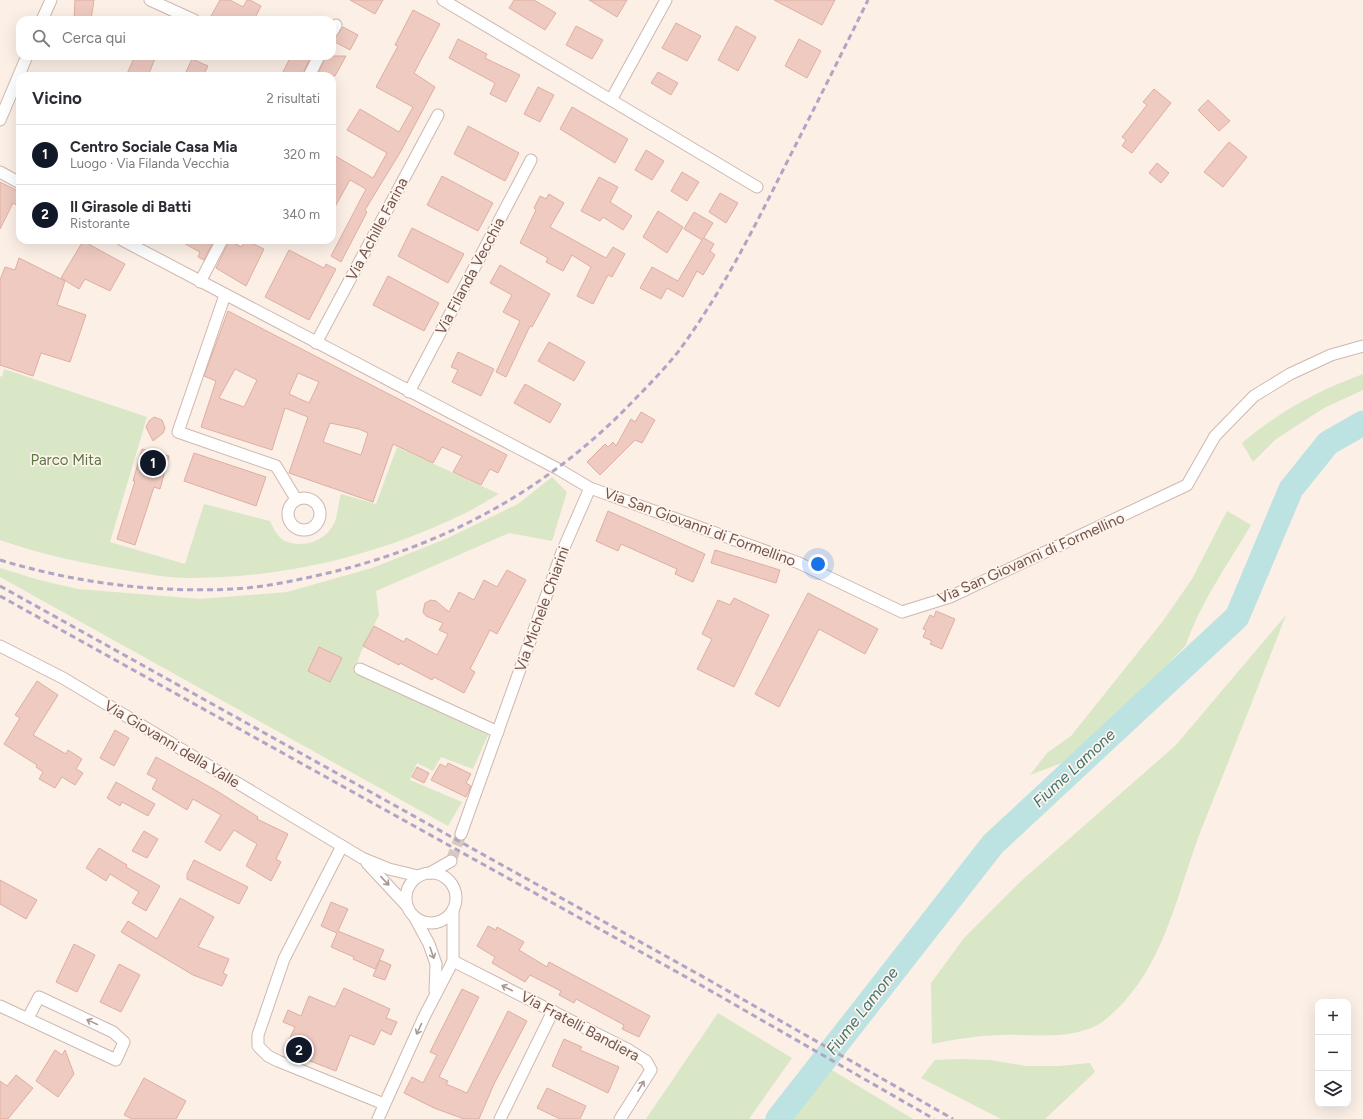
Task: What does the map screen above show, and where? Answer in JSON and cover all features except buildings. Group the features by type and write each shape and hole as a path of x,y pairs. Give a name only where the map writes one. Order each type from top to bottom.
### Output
{"street":[{"path":"44,16 51,0"},
{"path":"150,0 185,16"},
{"path":"443,0 757,187"},
{"path":"611,100 666,0"},
{"path":"20,72 25,60"},
{"path":"311,72 317,60"},
{"path":"0,120 16,82"},
{"name":"Via Achille Farina","path":"316,343 438,115"},
{"name":"Via Filanda Vecchia","path":"409,392 531,160"},
{"path":"0,172 16,181"},
{"path":"129,244 558,469 590,488"},
{"path":"200,282 220,244"},
{"path":"225,295 178,432 276,466 296,498"},
{"name":"Via San Giovanni di Formellino","path":"590,488 799,563 902,612 950,597 1187,485 1215,436 1254,396 1290,374 1331,356 1363,346"},
{"name":"Via Michele Chiarini","path":"461,834 562,552 590,488"},
{"name":"Via Giovanni della Valle","path":"0,646 63,678 362,858 390,869 418,876"},
{"path":"360,669 498,732"},
{"path":"342,846 284,959 258,1035 258,1046 268,1056 278,1061 384,1104"},
{"name":"Via Giovanni della Valle","path":"362,858 407,906"},
{"path":"435,993 436,964 429,944 407,906 407,889 418,876 430,873 451,861 449,881"},
{"path":"378,1119 435,993 453,960 452,910 456,895 449,881 444,877 430,873"},
{"path":"415,918 423,922 432,923 447,917 452,910"},
{"name":"Via Fratelli Bandiera","path":"453,960 627,1049 646,1061 651,1070 620,1119"},
{"path":"0,1006 116,1060 124,1042 113,1032 39,997 28,1018"},
{"path":"500,1119 553,1011"}],"green space":[{"name":"Parco Mita","path":"4,369 147,417 110,542 185,564 204,504 270,521 274,530 282,540 298,544 312,542 318,540 328,532 334,524 341,494 376,504 397,447 499,494 464,514 394,543 360,554 326,562 257,574 187,578 151,575 48,555 0,540 0,376 2,377"},
{"path":"1363,374 1363,390 1324,408 1276,439 1253,462 1242,443 1270,421 1300,403 1330,387"},
{"path":"552,477 567,492 552,541 509,533 376,591 379,615 361,652 354,672 488,735 473,769 441,757 433,771 417,763 410,780 462,802 448,826 0,577 0,568 39,580 78,589 200,599 287,592 372,568 446,539 518,504"},
{"path":"1227,511 1251,525 1207,599 1186,645 1132,702 1072,759 1030,775 1047,753 1071,736 1163,621 1192,579"},
{"path":"1286,615 1203,825 1162,941 1138,984 1123,1003 1098,1025 1078,1032 1057,1035 986,1036 932,1044 931,983 964,938 1020,882 1176,745"},
{"path":"718,1013 792,1058 749,1119 646,1119"},
{"path":"935,1060 991,1060 1026,1066 1059,1066 1090,1063 1095,1072 1045,1119 1001,1119 921,1078"},
{"path":"825,1066 913,1119 785,1119"}],"waterway":[{"name":"Fiume Lamone","path":"778,1119 993,844 1237,617 1291,489 1328,443 1363,423"}],"tunnel":[{"path":"451,861 461,834"}],"railway":[{"path":"0,560 58,575 116,585 146,588 205,590 255,587 315,576 361,564 405,550 448,532 489,512 528,488 566,462 601,432 663,370 694,330 722,285 748,238 868,0"},
{"path":"0,586 707,979 953,1119"},
{"path":"0,596 704,987 934,1119"}],"place":[{"name":"Centro Sociale Casa Mia","path":"153,463"},
{"name":"Il Girasole di Batti","path":"299,1050"}]}
